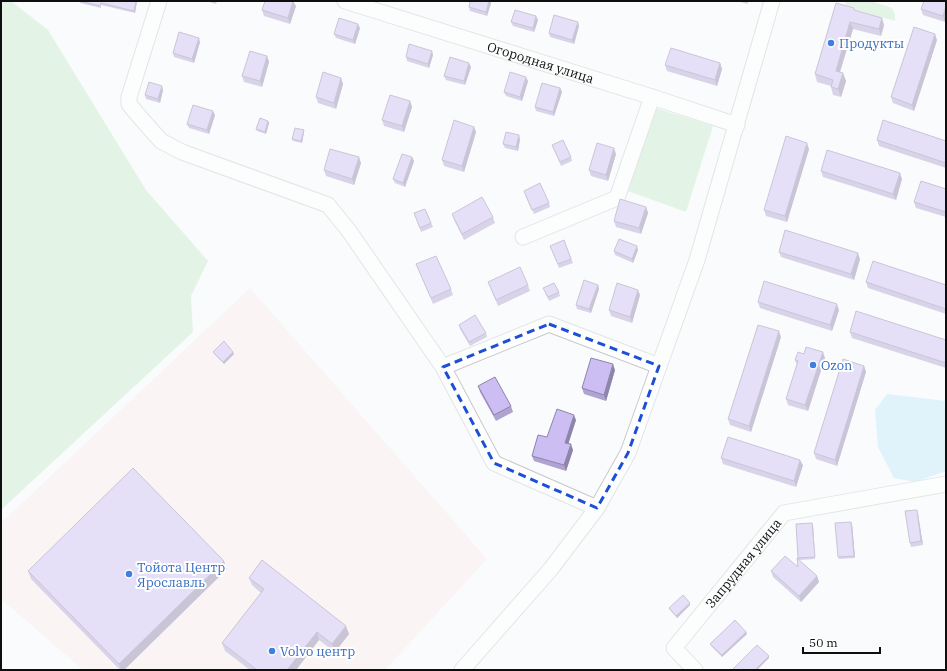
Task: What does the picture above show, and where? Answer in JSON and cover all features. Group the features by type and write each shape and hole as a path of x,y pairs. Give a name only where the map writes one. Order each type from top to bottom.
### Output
{"street":[{"path":"159,1 130,97 130,104 138,115 161,141 182,152 328,205 349,231 443,368 494,463 597,508"},
{"name":"Огородная улица","path":"345,1 737,125"},
{"path":"462,670 550,570 597,508 628,453 697,260 772,1"},
{"path":"522,237 617,198 652,97"},
{"path":"443,368 549,324 659,366"},
{"name":"Запрудная улица","path":"694,670 674,648 784,513 946,484"}],"highlighted area":[{"path":"549,324 659,366 628,453 597,508 494,463 443,367"}],"shaded area":[{"path":"250,288 487,559 385,670 83,670 1,599 1,523"}],"green space":[{"path":"1,1 11,1 48,30 146,190 208,261 191,296 193,332 1,510"},
{"path":"846,1 871,1 892,8 895,14 895,21 844,7"},
{"path":"652,107 713,126 686,212 625,190"}],"water":[{"path":"887,394 946,401 946,471 915,482 894,478 878,447 875,410"}],"building":[{"path":"80,1 136,1 134,11 101,3 100,6"},
{"path":"265,1 293,1 288,18 262,10"},
{"path":"470,1 489,1 486,12 469,7"},
{"path":"924,1 946,1 943,16 921,9"},
{"path":"836,3 882,18 879,29 850,22 836,71 843,73 838,89 831,87 833,80 815,74"},
{"path":"515,10 536,16 533,28 511,22"},
{"path":"554,15 578,22 572,40 549,33"},
{"path":"339,18 358,24 353,40 334,34"},
{"path":"914,27 935,34 912,105 891,97"},
{"path":"179,32 199,38 192,59 173,53"},
{"path":"409,44 432,51 428,64 406,57"},
{"path":"671,48 720,63 715,80 665,65"},
{"path":"250,51 267,56 260,81 242,76"},
{"path":"450,57 469,63 464,81 444,76"},
{"path":"323,72 341,78 334,103 316,97"},
{"path":"510,72 526,77 520,97 504,92"},
{"path":"149,82 162,86 158,99 145,95"},
{"path":"542,83 560,88 553,112 535,107"},
{"path":"390,95 410,101 402,126 382,120"},
{"path":"193,105 213,111 207,130 187,124"},
{"path":"260,118 268,121 265,132 256,129"},
{"path":"454,120 474,127 462,166 442,160"},
{"path":"883,120 946,141 946,163 877,140"},
{"path":"295,128 304,130 301,141 292,139"},
{"path":"506,132 519,135 516,147 503,144"},
{"path":"786,136 807,143 785,216 764,210"},
{"path":"563,140 571,157 560,162 552,145"},
{"path":"597,143 614,148 606,175 589,170"},
{"path":"330,149 359,157 352,179 324,170"},
{"path":"827,150 900,173 893,194 821,171"},
{"path":"402,154 412,157 403,183 393,179"},
{"path":"921,181 946,189 946,212 914,202"},
{"path":"540,183 549,203 532,210 524,191"},
{"path":"482,197 493,217 462,234 452,214"},
{"path":"620,199 646,207 639,228 614,221"},
{"path":"425,209 431,223 420,228 414,213"},
{"path":"785,230 858,253 851,274 779,252"},
{"path":"619,239 637,246 632,259 614,251"},
{"path":"564,240 571,259 558,264 550,246"},
{"path":"436,256 451,289 431,298 416,264"},
{"path":"873,261 946,285 946,309 866,282"},
{"path":"520,267 528,285 496,300 488,282"},
{"path":"584,280 598,285 589,309 576,305"},
{"path":"764,281 837,304 830,325 758,302"},
{"path":"554,283 559,292 548,297 543,288"},
{"path":"617,283 638,290 630,317 609,310"},
{"path":"856,311 946,340 946,363 850,332"},
{"path":"475,315 486,333 469,342 459,325"},
{"path":"758,325 779,331 749,426 728,419"},
{"path":"224,341 233,352 223,362 213,352"},
{"path":"806,347 823,352 805,405 786,399 798,361 795,360 798,352 804,354"},
{"path":"591,358 613,364 604,395 582,388"},
{"path":"843,359 864,366 835,460 814,453"},
{"path":"495,377 511,406 494,415 478,386"},
{"path":"557,409 574,415 565,443 571,444 564,465 532,456 538,435 547,437"},
{"path":"728,437 800,460 794,481 721,458"},
{"name":"Тойота Центр Ярославль","path":"133,468 224,561 119,664 28,571"},
{"path":"917,510 921,541 910,543 905,511"},
{"path":"851,522 854,556 838,557 835,523"},
{"path":"812,523 815,557 798,558 796,524"},
{"path":"785,556 798,567 797,558 817,576 799,596 771,571"},
{"path":"262,560 346,626 332,644 317,632 287,670 257,670 222,643 264,589 249,578"},
{"path":"683,595 690,603 676,616 669,608"},
{"path":"735,620 746,632 722,655 710,644"},
{"path":"757,645 769,656 755,670 734,670 733,669"}],"place":[{"name":"Продукты","path":"831,43"},
{"name":"Ozon","path":"813,365"},
{"name":"Тойота Центр Ярославль","path":"129,574"},
{"name":"Volvo центр","path":"272,651"}]}
